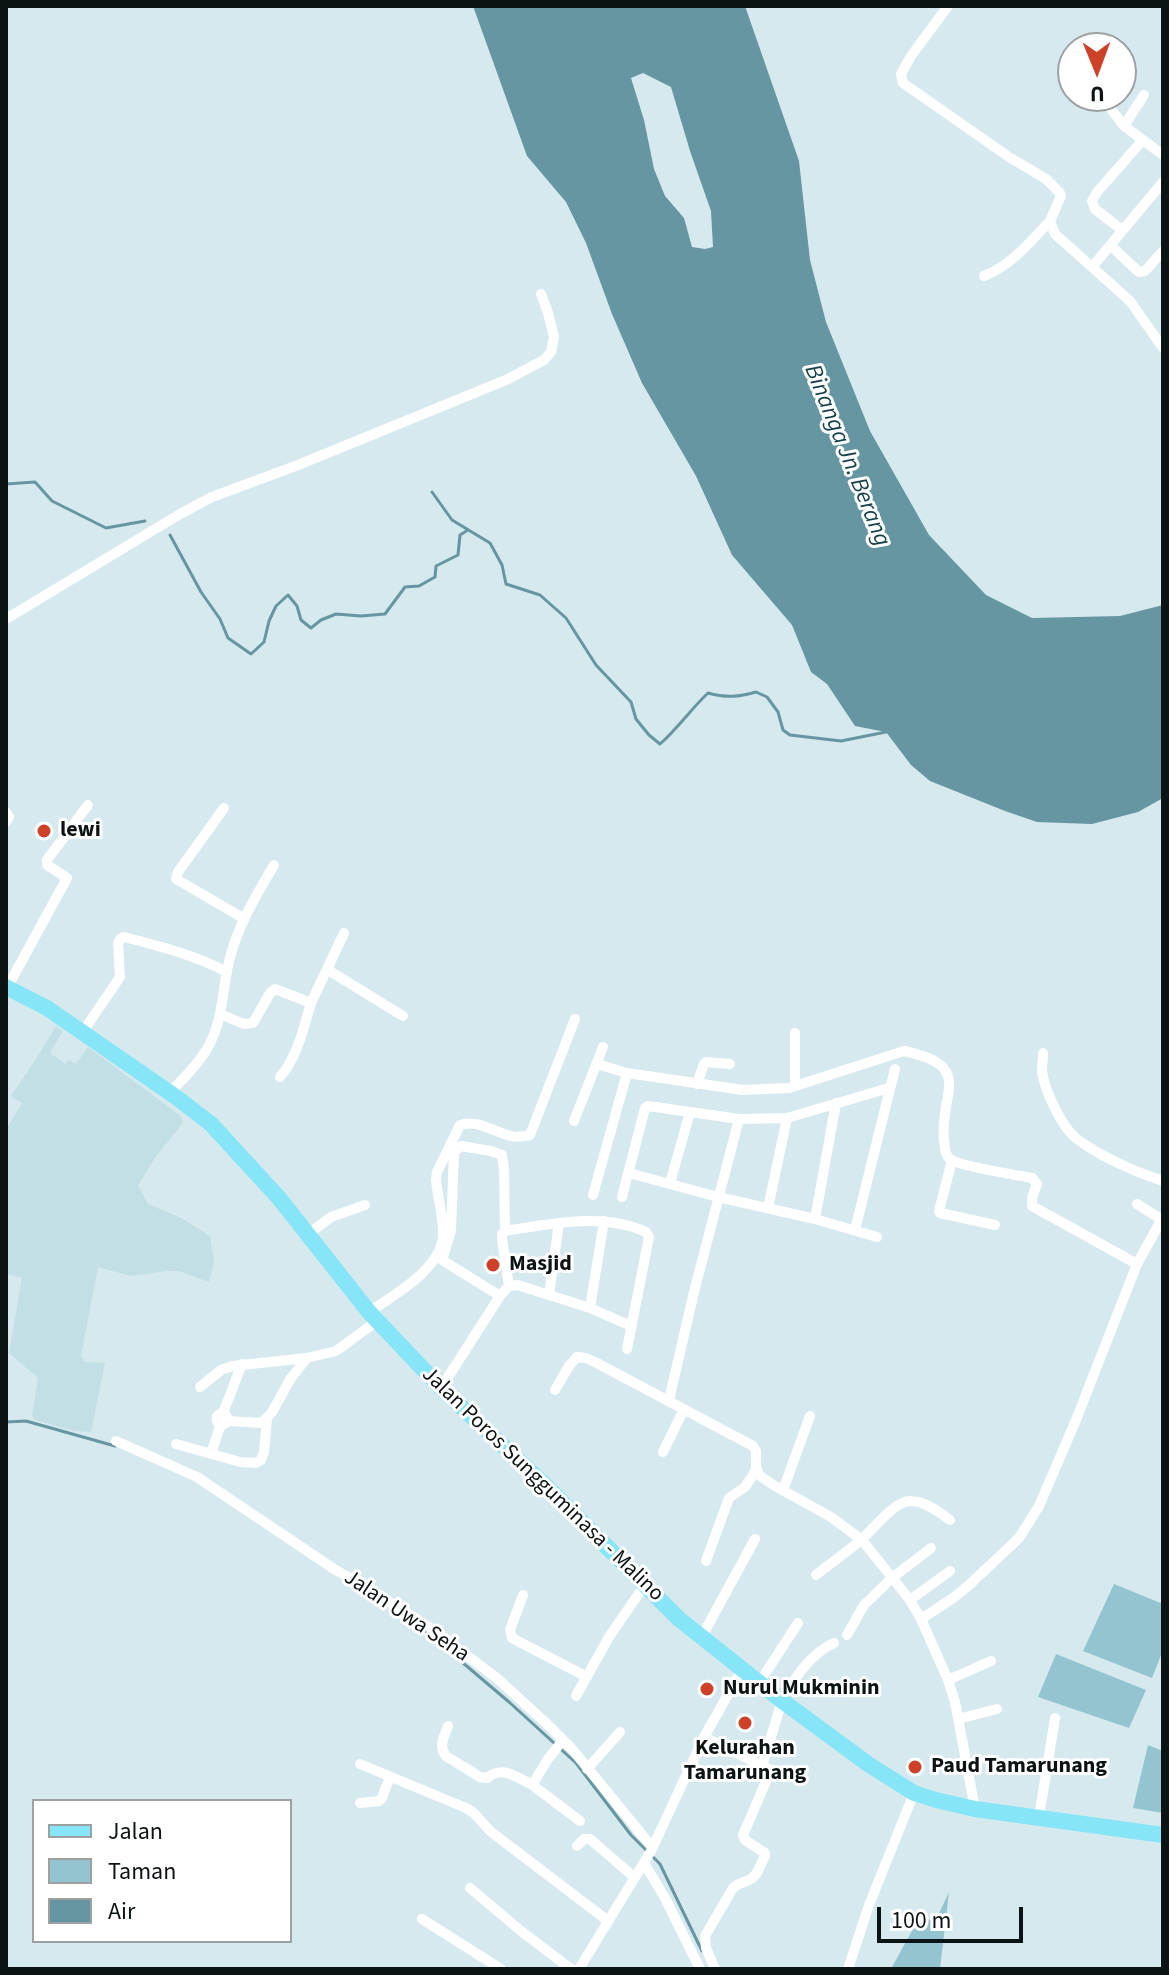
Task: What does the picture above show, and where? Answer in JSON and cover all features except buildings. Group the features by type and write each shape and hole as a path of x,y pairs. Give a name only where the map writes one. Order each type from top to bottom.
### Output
{"main road":[{"name":"Jalan Poros Sungguminasa - Malino","path":"7,987 47,1008 211,1124 308,1234 373,1316 441,1388 544,1484 644,1586 701,1638 868,1764 914,1793 936,1800 975,1809 1163,1835"}],"street":[{"path":"948,6 911,56 901,74 903,83 1054,186 1061,199 1050,221 1022,250 995,272 984,276"},
{"path":"1124,126 1144,95"},
{"path":"1113,112 1124,126 1163,155"},
{"path":"1122,230 1095,209 1092,201 1142,141"},
{"path":"1092,267 1163,182"},
{"path":"1050,221 1055,234 1130,301 1163,348"},
{"path":"1111,246 1139,272 1145,271 1163,251"},
{"path":"6,619 212,497 506,380 544,360 551,352 554,337 541,294"},
{"path":"7,987 67,878 47,865 47,860 88,805"},
{"path":"224,808 176,879 243,918"},
{"path":"6,812 9,817 6,822"},
{"path":"170,1093 213,1038 227,972 243,918 274,865"},
{"path":"280,1077 295,1054 311,1003 344,933"},
{"path":"82,1033 120,977 118,943 124,937 164,948 227,972"},
{"path":"328,970 403,1016"},
{"path":"220,1014 244,1024 253,1023 275,989 311,1003"},
{"path":"200,1387 221,1370 242,1364 307,1358 336,1351 423,1273 435,1258 443,1239 437,1172 460,1125 478,1124 510,1136 530,1135 575,1019"},
{"path":"795,1033 795,1086"},
{"path":"574,1121 603,1047"},
{"path":"597,1064 627,1073 743,1090 795,1086 904,1051 918,1054 938,1062 949,1075 951,1087 943,1130 945,1152 952,1160 1032,1178 1037,1184 1032,1206 1137,1264"},
{"path":"1043,1053 1042,1071 1047,1090 1065,1126 1075,1138 1131,1170 1163,1181"},
{"path":"697,1084 706,1062 730,1064"},
{"path":"855,1230 895,1069"},
{"path":"593,1195 627,1073"},
{"path":"622,1197 645,1108 652,1106 739,1119 787,1118 889,1088"},
{"path":"815,1219 836,1103"},
{"path":"670,1183 690,1112"},
{"path":"768,1208 787,1118"},
{"path":"669,1400 739,1119"},
{"path":"500,1296 442,1260 451,1231 454,1152 461,1146 502,1155 505,1231 502,1239 509,1286"},
{"path":"952,1160 940,1213 995,1225"},
{"path":"629,1173 877,1237"},
{"path":"921,1619 960,1592 1019,1538 1039,1506 1137,1264 1162,1218 1137,1204"},
{"path":"308,1234 331,1217 365,1205"},
{"path":"590,1308 604,1221"},
{"path":"505,1231 559,1223 604,1221 646,1232 649,1237 627,1349"},
{"path":"549,1295 559,1223"},
{"path":"441,1388 509,1286 518,1285 590,1308 631,1326"},
{"path":"555,1390 577,1357 586,1358 753,1446 759,1475 831,1517 862,1540 910,1600 948,1680 975,1809"},
{"path":"224,1419 262,1423 307,1358"},
{"path":"211,1453 242,1364"},
{"path":"663,1452 684,1409"},
{"path":"783,1490 810,1416"},
{"path":"176,1444 240,1462 261,1460 267,1419"},
{"name":"Jalan Uwa Seha","path":"116,1441 197,1477 334,1569 426,1625 498,1679 587,1769 648,1856 700,1969"},
{"path":"706,1561 729,1498 745,1487 757,1469"},
{"path":"816,1575 905,1502 923,1504 950,1520"},
{"path":"701,1638 755,1539"},
{"path":"847,1635 864,1605 892,1578 931,1548"},
{"path":"910,1600 950,1571"},
{"path":"576,1696 609,1637 644,1586"},
{"path":"523,1595 510,1630 512,1638 587,1677"},
{"path":"759,1683 798,1623"},
{"path":"715,1969 706,1948 705,1936 733,1888 755,1875 765,1856 743,1835 761,1790 782,1700 800,1671 820,1651 834,1643"},
{"path":"948,1680 991,1661"},
{"path":"579,1969 648,1856 704,1737 742,1670"},
{"path":"958,1719 997,1709"},
{"path":"1039,1817 1055,1718"},
{"path":"448,1726 442,1743 446,1756 480,1777 487,1778 503,1772 531,1784 580,1821"},
{"path":"587,1769 620,1732"},
{"path":"704,1737 783,1776"},
{"path":"531,1784 560,1744"},
{"path":"360,1764 453,1801 474,1813 490,1831 608,1921"},
{"path":"360,1803 379,1801 390,1777"},
{"path":"848,1969 869,1905 914,1793"},
{"path":"577,1846 584,1839 590,1839 634,1877"},
{"path":"470,1888 571,1969"},
{"path":"422,1919 501,1969"}],"shaded area":[{"path":"56,1026 63,1031 50,1053 66,1064 68,1060 76,1064 88,1047 182,1117 182,1124 138,1185 148,1204 181,1218 210,1236 214,1261 209,1282 179,1271 131,1276 98,1267 81,1356 84,1362 105,1363 91,1432 74,1431 35,1420 32,1416 38,1378 9,1353 22,1278 6,1274 6,1130 22,1103 11,1096"}],"green space":[{"path":"1114,1584 1163,1604 1163,1650 1152,1678 1083,1651"},
{"path":"1056,1654 1146,1690 1129,1728 1038,1697"},
{"path":"1148,1745 1163,1751 1163,1813 1133,1808"},
{"path":"949,1892 940,1969 891,1969 920,1916 935,1922"}],"water":[{"name":"Binanga Jn. Berang","path":"473,6 745,6 799,161 810,260 826,322 870,431 929,535 986,595 1032,618 1120,616 1163,605 1163,798 1138,812 1092,824 1037,822 930,781 911,765 886,732 855,726 827,684 811,672 792,625 732,555 696,476 642,383 586,243 566,202 527,156","holes":["643,73 671,87 711,211 713,247 705,249 692,247 684,218 665,196 654,169 631,78"]}],"waterway":[{"path":"6,484 35,482 52,501 106,528 145,521"},
{"path":"432,492 452,520 490,543 502,565 506,584 540,595 566,618 596,665 631,702 636,719 660,744 708,693 732,696 756,692 767,697 778,712 783,730 790,735 841,741 886,732"},
{"path":"170,535 228,638 251,654 264,642 276,606 288,595 297,606 301,620 311,628 336,614 385,614 405,587 419,586 435,577 436,566 458,555 460,535 468,530"},
{"path":"6,1422 26,1421 115,1446"},
{"path":"423,1629 576,1763 631,1835 647,1851"},
{"path":"652,1856 660,1864 702,1951"}],"place":[{"name":"lewi","path":"44,831"},
{"name":"Masjid","path":"493,1265"},
{"name":"Nurul Mukminin","path":"707,1689"},
{"name":"Kelurahan Tamarunang","path":"745,1723"},
{"name":"Paud Tamarunang","path":"915,1767"}]}
